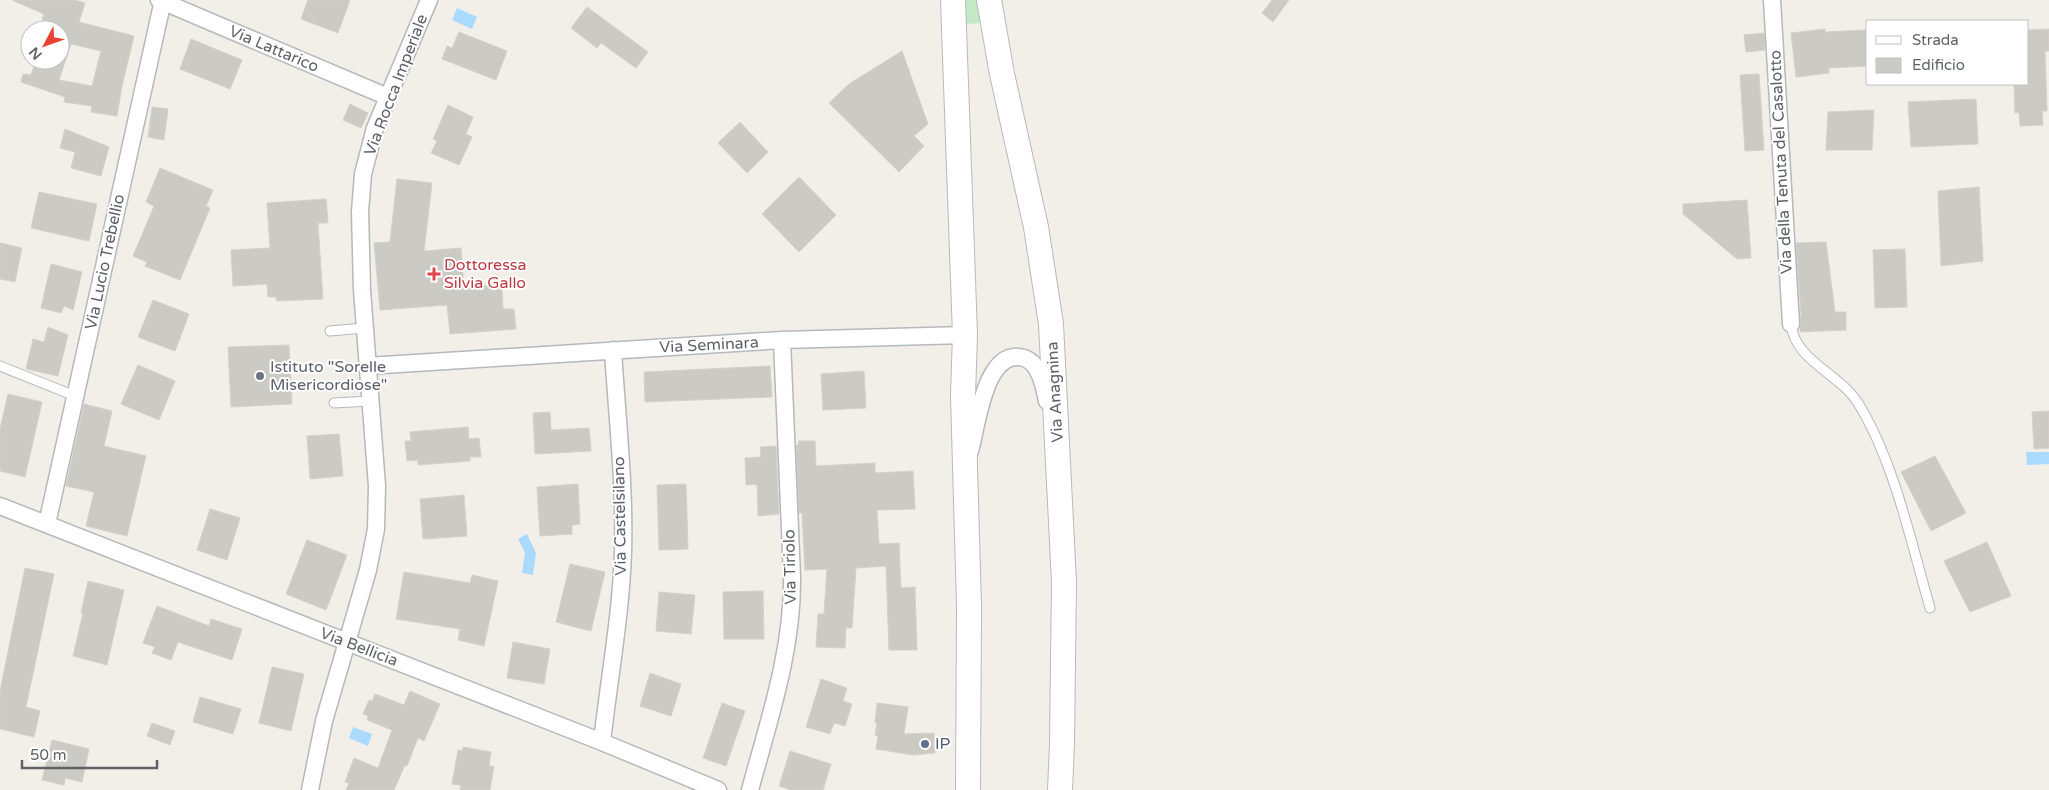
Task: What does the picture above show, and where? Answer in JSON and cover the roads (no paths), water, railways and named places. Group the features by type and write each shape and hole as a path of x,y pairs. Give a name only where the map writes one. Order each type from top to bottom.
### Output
{"main road":[{"path":"953,0 965,335 963,395 969,606 968,790"},
{"name":"Via Anagnina","path":"989,0 1002,74 1036,227 1048,299 1054,356 1064,582 1064,682 1060,790"}],"street":[{"name":"Via Lattarico","path":"161,0 388,97"},
{"name":"Via Lucio Trebellio","path":"47,524 161,0"},
{"name":"Via Rocca Imperiale","path":"348,643 372,557 376,529 377,486 362,290 360,212 363,174 372,138 429,0"},
{"name":"Via della Tenuta del Casalotto","path":"1772,0 1791,324"},
{"name":"Via Seminara","path":"367,366 782,340 965,335"},
{"name":"Via Tiriolo","path":"750,790 785,660 792,604 782,340"},
{"name":"Via Castelsilano","path":"602,742 621,590 623,551 623,510 613,350"},
{"path":"965,469 990,377 1000,364 1008,358 1026,358 1035,366 1045,392 1061,504"},
{"name":"Via Bellicia","path":"0,506 602,742 718,790"},
{"path":"310,790 324,721 348,643"}],"lane":[{"path":"1791,324 1800,349 1852,395 1880,446 1930,608"},
{"path":"330,332 364,328"},
{"path":"0,366 75,396"},
{"path":"334,403 370,401"}],"water":[{"path":"457,8 477,17 472,29 452,20"},
{"path":"2026,452 2049,452 2049,464 2027,465"},
{"path":"527,534 536,553 533,575 522,573 525,553 518,539"},
{"path":"353,727 372,734 368,746 349,738"}],"place":[{"name":"Dottoressa Silvia Gallo","path":"434,274"},
{"name":"Istituto \"Sorelle Misericordiose\"","path":"260,376"},
{"name":"IP","path":"925,744"}]}
